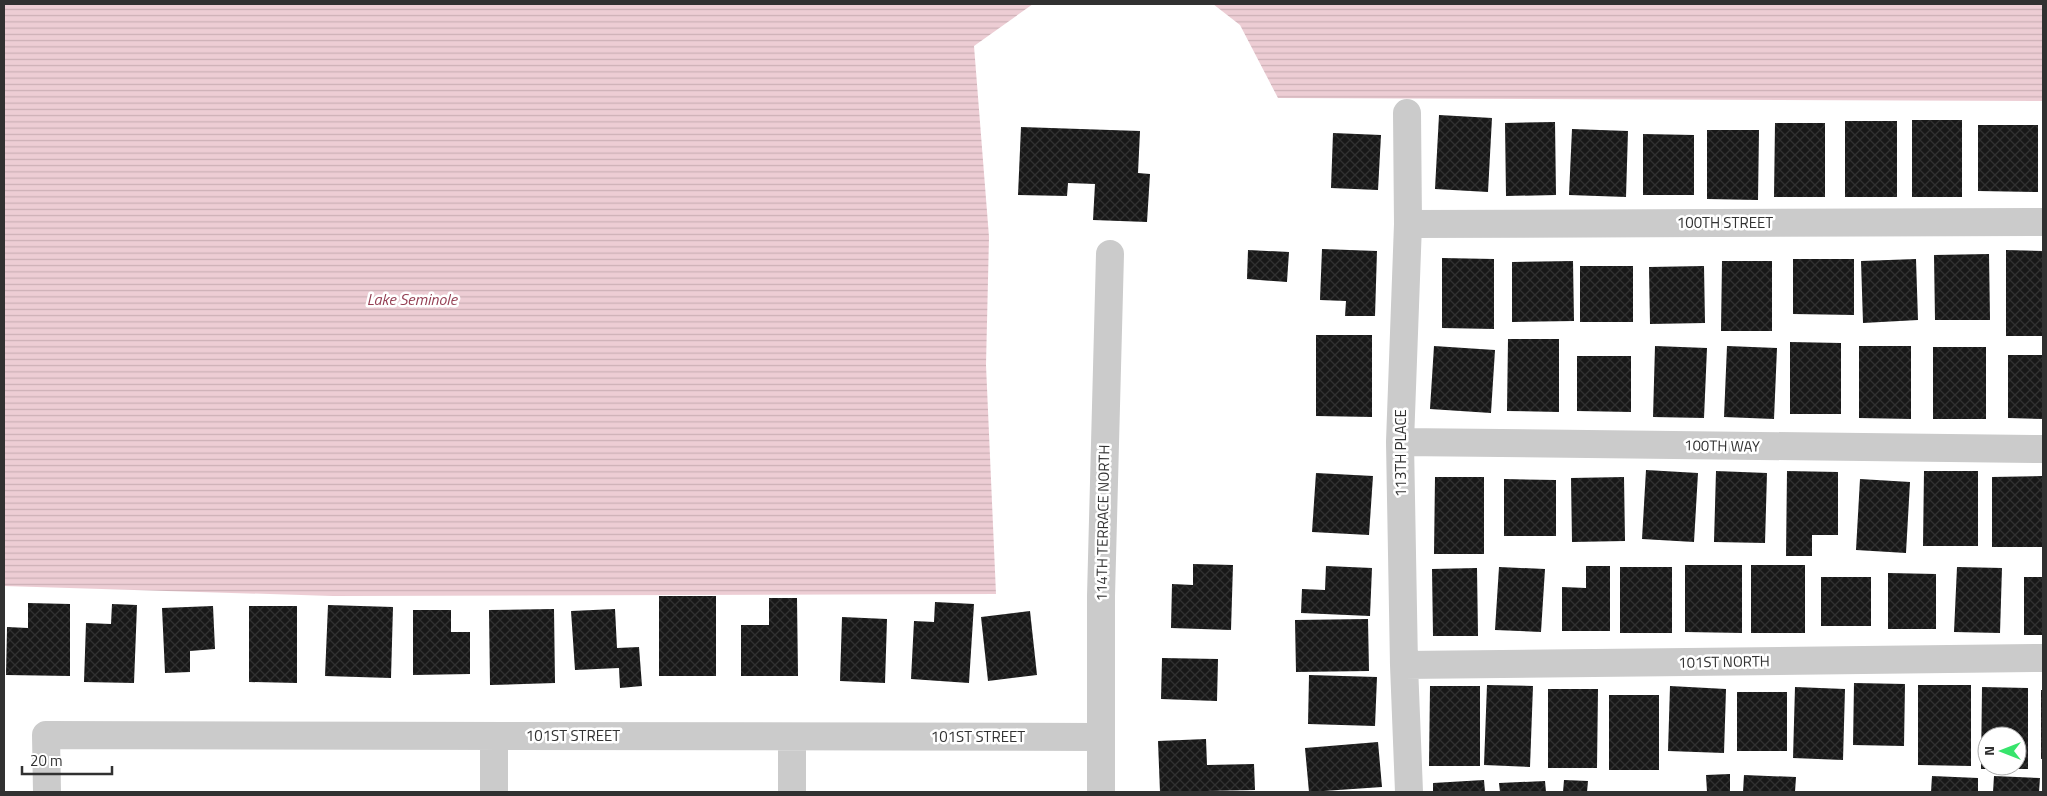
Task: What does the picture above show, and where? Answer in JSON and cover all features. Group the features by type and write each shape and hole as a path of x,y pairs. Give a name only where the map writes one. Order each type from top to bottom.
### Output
{"street":[{"name":"113TH PLACE","path":"1407,113 1408,224 1400,442 1404,665 1409,792"},
{"name":"100TH STREET","path":"1408,224 2043,222"},
{"name":"114TH TERRACE NORTH","path":"1101,792 1101,596 1110,254"},
{"name":"100TH WAY","path":"1400,442 2043,449"},
{"name":"101ST NORTH","path":"1404,665 2043,658"},
{"name":"101ST STREET","path":"47,792 46,735 1101,737"},
{"path":"494,736 494,792"},
{"path":"792,737 792,792"}],"water":[{"name":"Lake Seminole","path":"4,4 1033,4 974,46 989,237 986,365 996,594 333,596 4,586"},
{"path":"1213,4 2043,4 2043,101 1278,98 1240,25"}],"building":[{"path":"1439,115 1492,118 1488,192 1435,189"},
{"path":"1912,120 1962,120 1962,197 1912,197"},
{"path":"1845,121 1897,121 1897,197 1845,197"},
{"path":"1555,122 1556,195 1506,196 1505,123"},
{"path":"1775,123 1825,123 1825,197 1774,197"},
{"path":"1978,125 2038,125 2038,192 1978,191"},
{"path":"1021,127 1140,131 1138,173 1150,174 1147,222 1093,220 1095,184 1068,183 1067,196 1018,195"},
{"path":"1572,129 1628,131 1626,197 1569,195"},
{"path":"1707,130 1759,130 1758,200 1707,199"},
{"path":"1333,133 1381,135 1378,190 1331,188"},
{"path":"1643,134 1694,135 1694,195 1643,195"},
{"path":"1322,249 1377,251 1375,316 1345,316 1346,301 1320,300"},
{"path":"1248,250 1289,252 1287,282 1247,279"},
{"path":"2006,250 2043,251 2043,336 2006,336"},
{"path":"1989,254 1990,320 1935,320 1934,255"},
{"path":"1442,258 1494,259 1494,329 1442,328"},
{"path":"1793,259 1854,259 1854,315 1793,314"},
{"path":"1916,259 1918,320 1863,323 1861,261"},
{"path":"1573,261 1574,321 1512,322 1512,262"},
{"path":"1722,261 1772,261 1772,331 1721,331"},
{"path":"1580,266 1633,266 1633,322 1580,322"},
{"path":"1704,266 1705,323 1650,324 1649,267"},
{"path":"1316,335 1372,335 1372,417 1316,416"},
{"path":"1508,339 1559,339 1559,412 1507,411"},
{"path":"1790,342 1841,343 1841,414 1790,414"},
{"path":"1434,346 1495,350 1491,413 1430,409"},
{"path":"1655,346 1707,348 1704,418 1653,417"},
{"path":"1727,346 1777,348 1774,419 1724,417"},
{"path":"1859,346 1911,346 1911,419 1859,418"},
{"path":"1933,347 1986,347 1986,419 1933,419"},
{"path":"2008,355 2043,355 2043,419 2008,418"},
{"path":"1577,356 1631,356 1631,412 1577,411"},
{"path":"1646,470 1698,473 1694,542 1642,539"},
{"path":"1716,471 1767,473 1765,543 1714,542"},
{"path":"1787,471 1838,472 1838,535 1812,535 1812,556 1786,556"},
{"path":"1924,471 1978,471 1978,546 1923,546"},
{"path":"1316,473 1373,476 1369,535 1312,532"},
{"path":"2043,476 2043,547 1992,547 1992,477"},
{"path":"1435,477 1484,477 1484,554 1434,554"},
{"path":"1624,477 1625,541 1572,542 1571,478"},
{"path":"1504,479 1556,480 1556,536 1504,536"},
{"path":"1860,479 1910,482 1906,553 1856,550"},
{"path":"1193,564 1233,565 1231,630 1171,628 1172,584 1193,585"},
{"path":"1685,565 1742,565 1742,633 1685,632"},
{"path":"1751,565 1805,565 1805,633 1751,633"},
{"path":"1326,566 1372,568 1370,616 1301,613 1302,589 1325,590"},
{"path":"1586,566 1610,566 1610,631 1562,631 1562,587 1586,588"},
{"path":"1499,567 1545,569 1541,632 1495,630"},
{"path":"1620,567 1672,567 1672,633 1620,633"},
{"path":"1957,567 2002,568 2000,633 1954,632"},
{"path":"1477,568 1478,636 1433,636 1432,569"},
{"path":"1888,573 1936,574 1936,629 1888,629"},
{"path":"1821,577 1871,577 1871,626 1821,626"},
{"path":"2024,577 2043,577 2043,635 2024,635"},
{"path":"659,596 716,596 716,676 659,676"},
{"path":"769,598 797,598 798,676 741,676 741,625 769,625"},
{"path":"935,602 974,604 969,683 911,679 914,621 934,622"},
{"path":"28,603 70,604 70,676 6,675 7,627 28,628"},
{"path":"112,604 137,605 134,683 84,682 86,623 111,624"},
{"path":"328,605 393,607 391,678 325,676"},
{"path":"213,606 215,649 190,651 190,672 165,673 162,608"},
{"path":"249,606 297,606 297,683 249,682"},
{"path":"554,609 555,683 490,685 489,610"},
{"path":"615,609 617,648 639,647 642,686 620,688 619,668 575,670 571,611"},
{"path":"413,610 451,610 451,632 470,632 470,674 413,675"},
{"path":"1030,611 1037,675 988,681 981,617"},
{"path":"842,617 887,619 885,683 840,681"},
{"path":"1368,619 1369,671 1296,672 1295,620"},
{"path":"1162,658 1218,659 1217,701 1161,699"},
{"path":"1309,675 1377,677 1375,726 1308,724"},
{"path":"1854,683 1905,684 1904,746 1853,745"},
{"path":"1487,685 1533,686 1530,767 1484,765"},
{"path":"1918,685 1971,685 1971,766 1918,765"},
{"path":"1430,686 1480,686 1480,766 1429,766"},
{"path":"1670,686 1726,689 1724,753 1668,751"},
{"path":"1795,687 1845,689 1843,760 1793,758"},
{"path":"1982,687 2028,688 2028,769 2027,726 1982,726"},
{"path":"1548,689 1598,689 1597,768 1548,768"},
{"path":"2041,690 2043,690 2043,759 2041,759"},
{"path":"1737,692 1787,692 1787,751 1737,751"},
{"path":"1609,695 1659,695 1659,770 1609,770"},
{"path":"1206,739 1207,765 1254,764 1255,790 1160,792 1158,741"},
{"path":"1378,742 1382,787 1309,792 1305,748"},
{"path":"1730,774 1730,792 1707,792 1706,775"},
{"path":"1744,775 1796,777 1795,792 1743,792"},
{"path":"1932,776 1978,778 1978,792 1931,792"},
{"path":"1994,776 2040,778 2039,792 1993,792"},
{"path":"1484,780 1485,792 1433,792 1433,783"},
{"path":"1564,780 1588,781 1587,792 1563,792"},
{"path":"1545,781 1546,792 1500,792 1499,783"}]}
